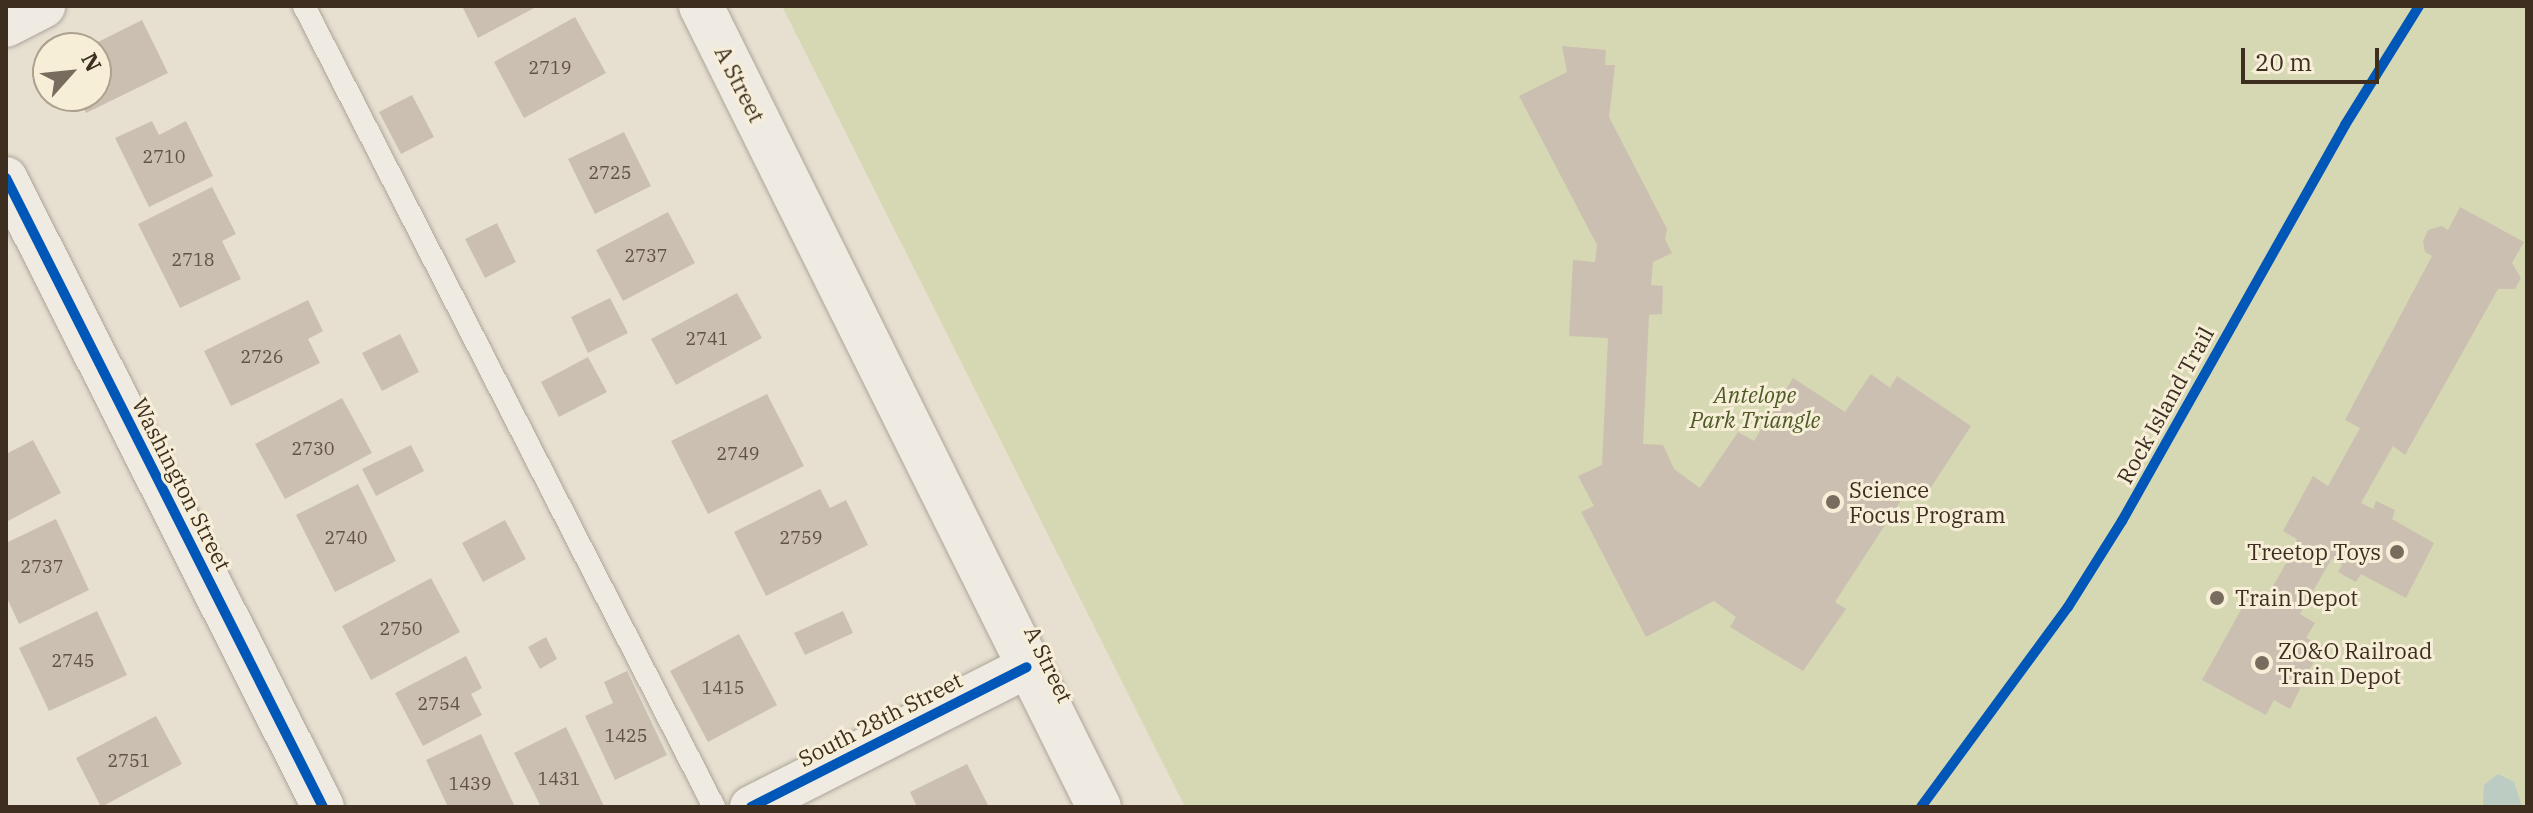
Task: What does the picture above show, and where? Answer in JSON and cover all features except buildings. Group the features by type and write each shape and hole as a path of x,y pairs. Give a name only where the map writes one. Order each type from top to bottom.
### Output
{"main road":[{"path":"6,25 43,6"},
{"name":"A Street","path":"701,6 901,402 1027,667 1099,807"}],"street":[{"name":"Washington Street","path":"6,178 323,807"},
{"name":"South 28th Street","path":"751,807 1027,667"}],"lane":[{"path":"304,6 714,807"}],"green space":[{"name":"Antelope Park Triangle","path":"782,6 2527,6 2527,807 1185,807"}],"shaded area":[{"path":"2498,774 2514,782 2522,807 2483,807 2484,785"}],"cycle path":[{"name":"Rock Island Trail","path":"1921,807 2068,607 2122,521 2345,125 2419,6"},
{"path":"6,178 323,807"},
{"path":"751,807 1027,667"}],"place":[{"name":"Science Focus Program","path":"1833,502"},
{"name":"Treetop Toys","path":"2397,552"},
{"name":"Train Depot","path":"2217,598"},
{"name":"ZO&O Railroad Train Depot","path":"2262,663"}]}
